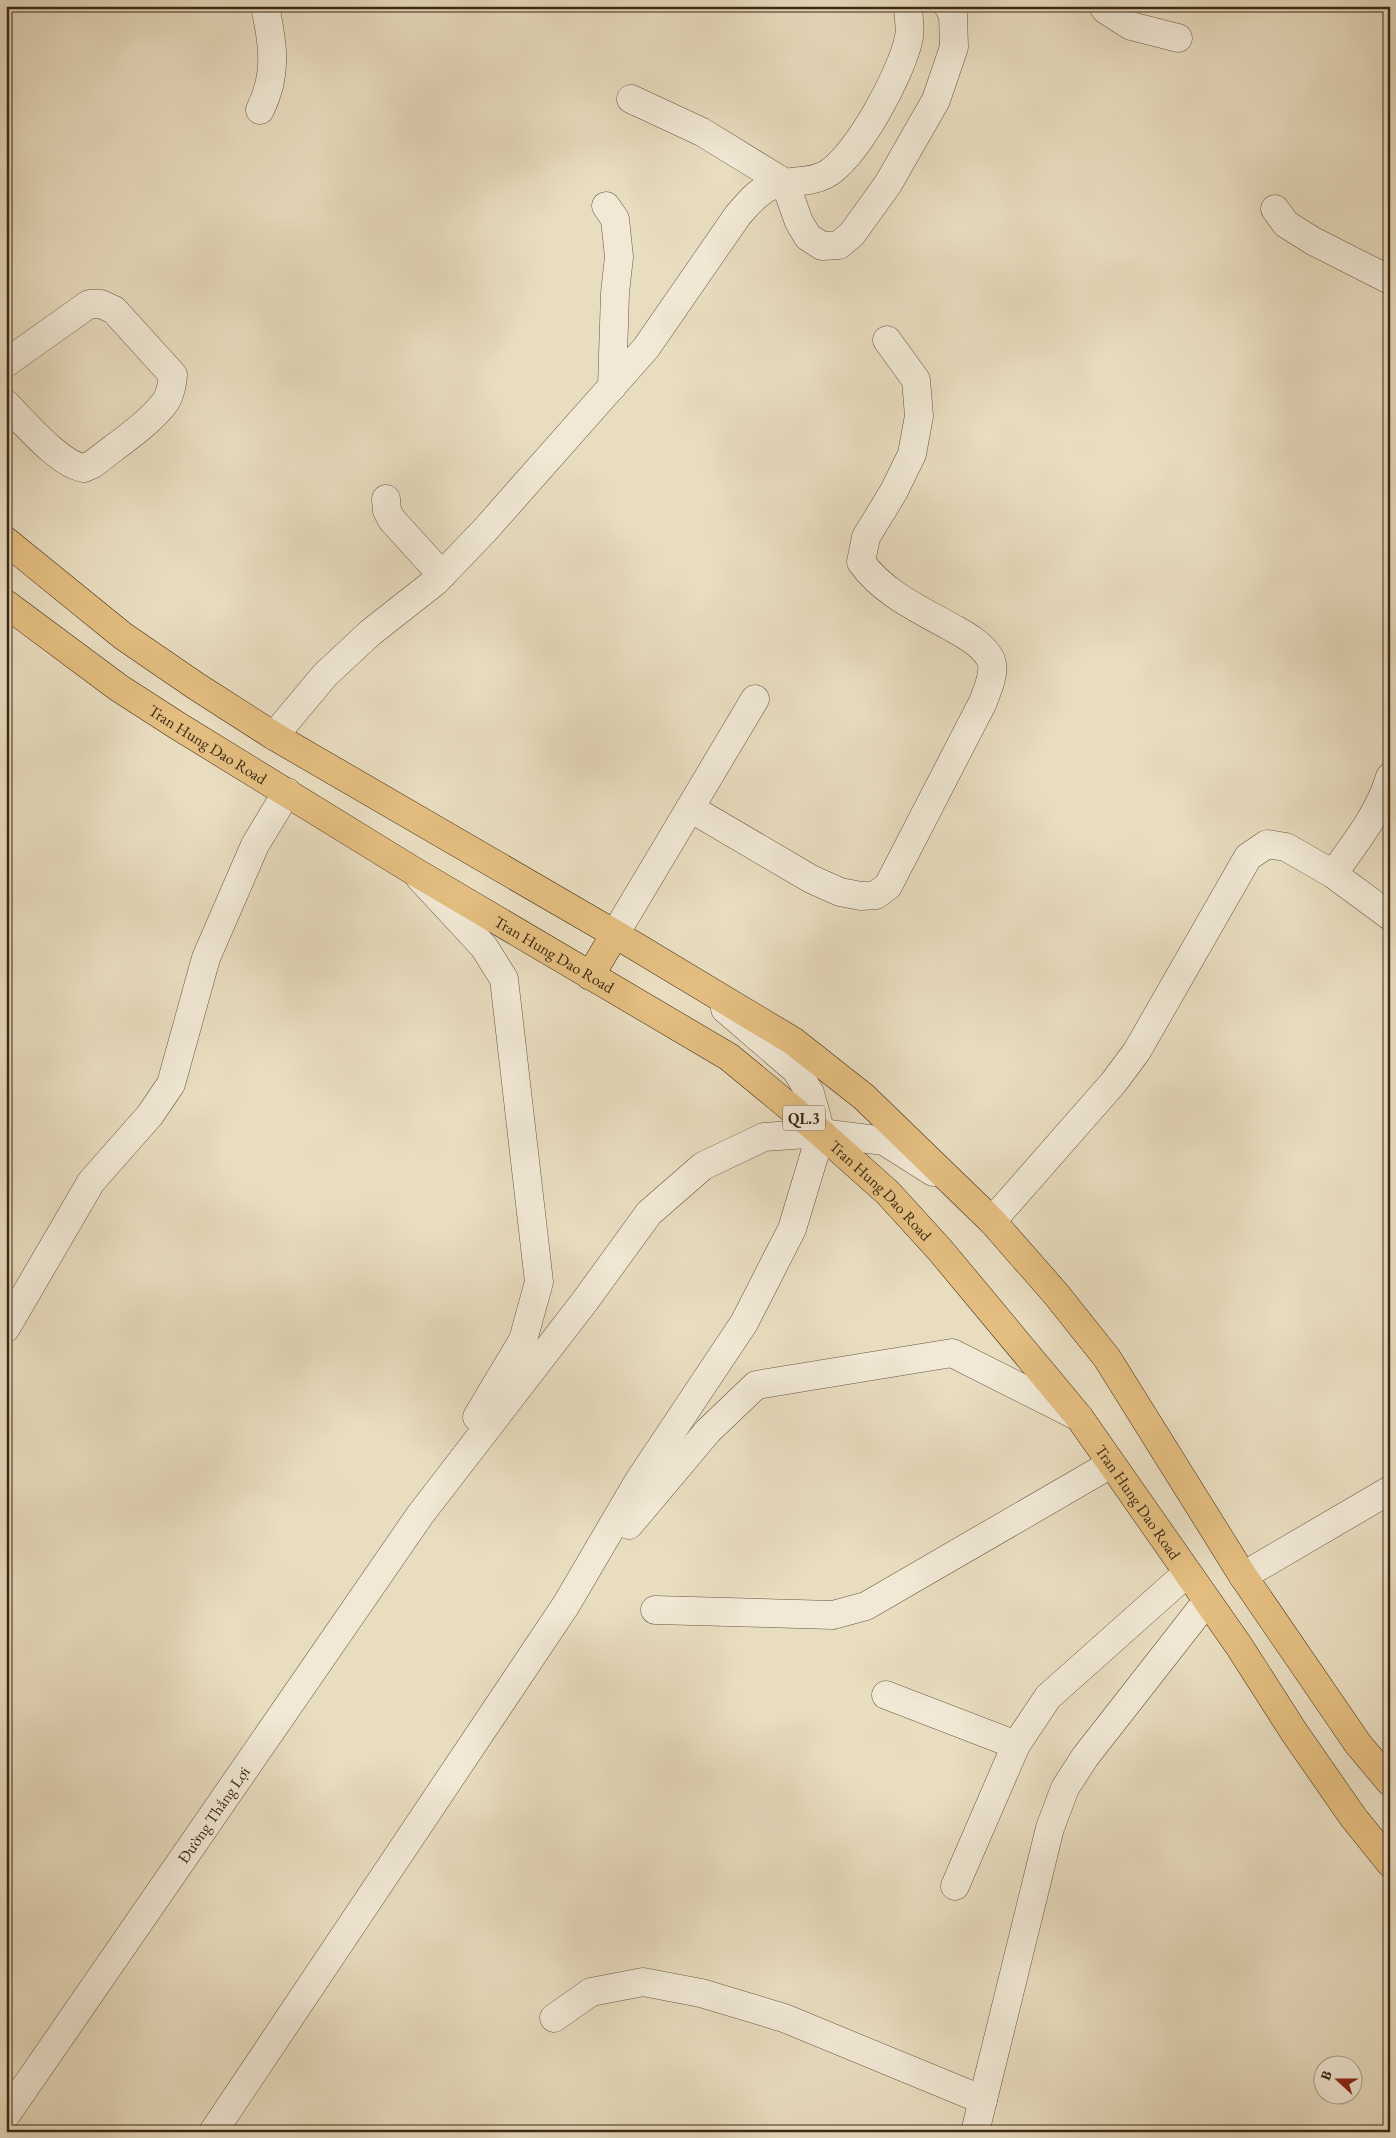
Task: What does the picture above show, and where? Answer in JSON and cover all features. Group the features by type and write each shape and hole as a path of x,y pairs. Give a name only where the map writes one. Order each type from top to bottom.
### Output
{"highway":[{"path":"6,541 122,636 274,736 614,934 793,1041 864,1097 992,1221 1056,1294 1106,1358 1243,1576 1358,1744 1390,1782"},
{"name":"Tran Hung Dao Road","path":"6,604 119,688 412,870 729,1057 821,1133 888,1193 940,1250 1079,1417 1238,1646 1353,1817 1390,1863"},
{"path":"590,976 614,934"}],"street":[{"path":"260,110 269,93 273,66 265,6"},
{"path":"274,736 324,675 370,633 442,575 485,530 646,348 738,215 755,196 770,187 785,183 816,180 828,174 839,165 868,128 898,72 910,35 908,6"},
{"path":"632,99 702,132 785,183 799,222 808,237 822,246 839,244 852,234 888,184 936,100 954,47 953,15 948,6"},
{"path":"1103,6 1106,10 1131,26 1178,38"},
{"path":"606,206 615,219 619,256 615,293 612,387"},
{"path":"1275,210 1286,224 1313,241 1390,280"},
{"path":"6,363 89,304 101,304 114,310 172,375 172,388 167,400 156,413 93,464 84,468 77,467 63,458 6,404"},
{"path":"690,808 810,879 840,892 861,896 876,895 888,886 983,702 991,681 991,659 976,642 895,595 870,576 861,562 866,537 894,491 912,454 919,416 916,380 887,340"},
{"path":"386,499 392,520 442,575"},
{"path":"614,934 755,699"},
{"path":"1333,874 1372,820 1384,796 1390,777"},
{"path":"6,1328 91,1182 150,1114 171,1084 206,958 255,845 287,792"},
{"path":"992,1221 1114,1082 1138,1051 1248,858 1267,844 1286,847 1333,874 1390,916"},
{"path":"412,870 484,946 504,979 539,1282 523,1340 420,1515"},
{"path":"213,2132 566,1605 638,1482 744,1323 792,1229 821,1133 810,1093 796,1070 699,986"},
{"path":"420,1515 586,1301 649,1213 704,1166 764,1137 821,1133 884,1141 960,1189"},
{"path":"566,1605 708,1430 756,1385 952,1352 1079,1417"},
{"path":"655,1610 833,1615 866,1606 1111,1464"},
{"path":"1243,1576 1390,1490"},
{"name":"Đường Thắng Lợi","path":"6,2115 420,1515"},
{"path":"955,1886 1016,1745 1048,1697 1187,1573"},
{"path":"975,2132 1050,1828 1065,1788 1084,1757 1207,1601"},
{"path":"886,1695 1016,1745"},
{"path":"554,2018 591,1992 643,1982 701,1992 784,2018 983,2100"}]}
